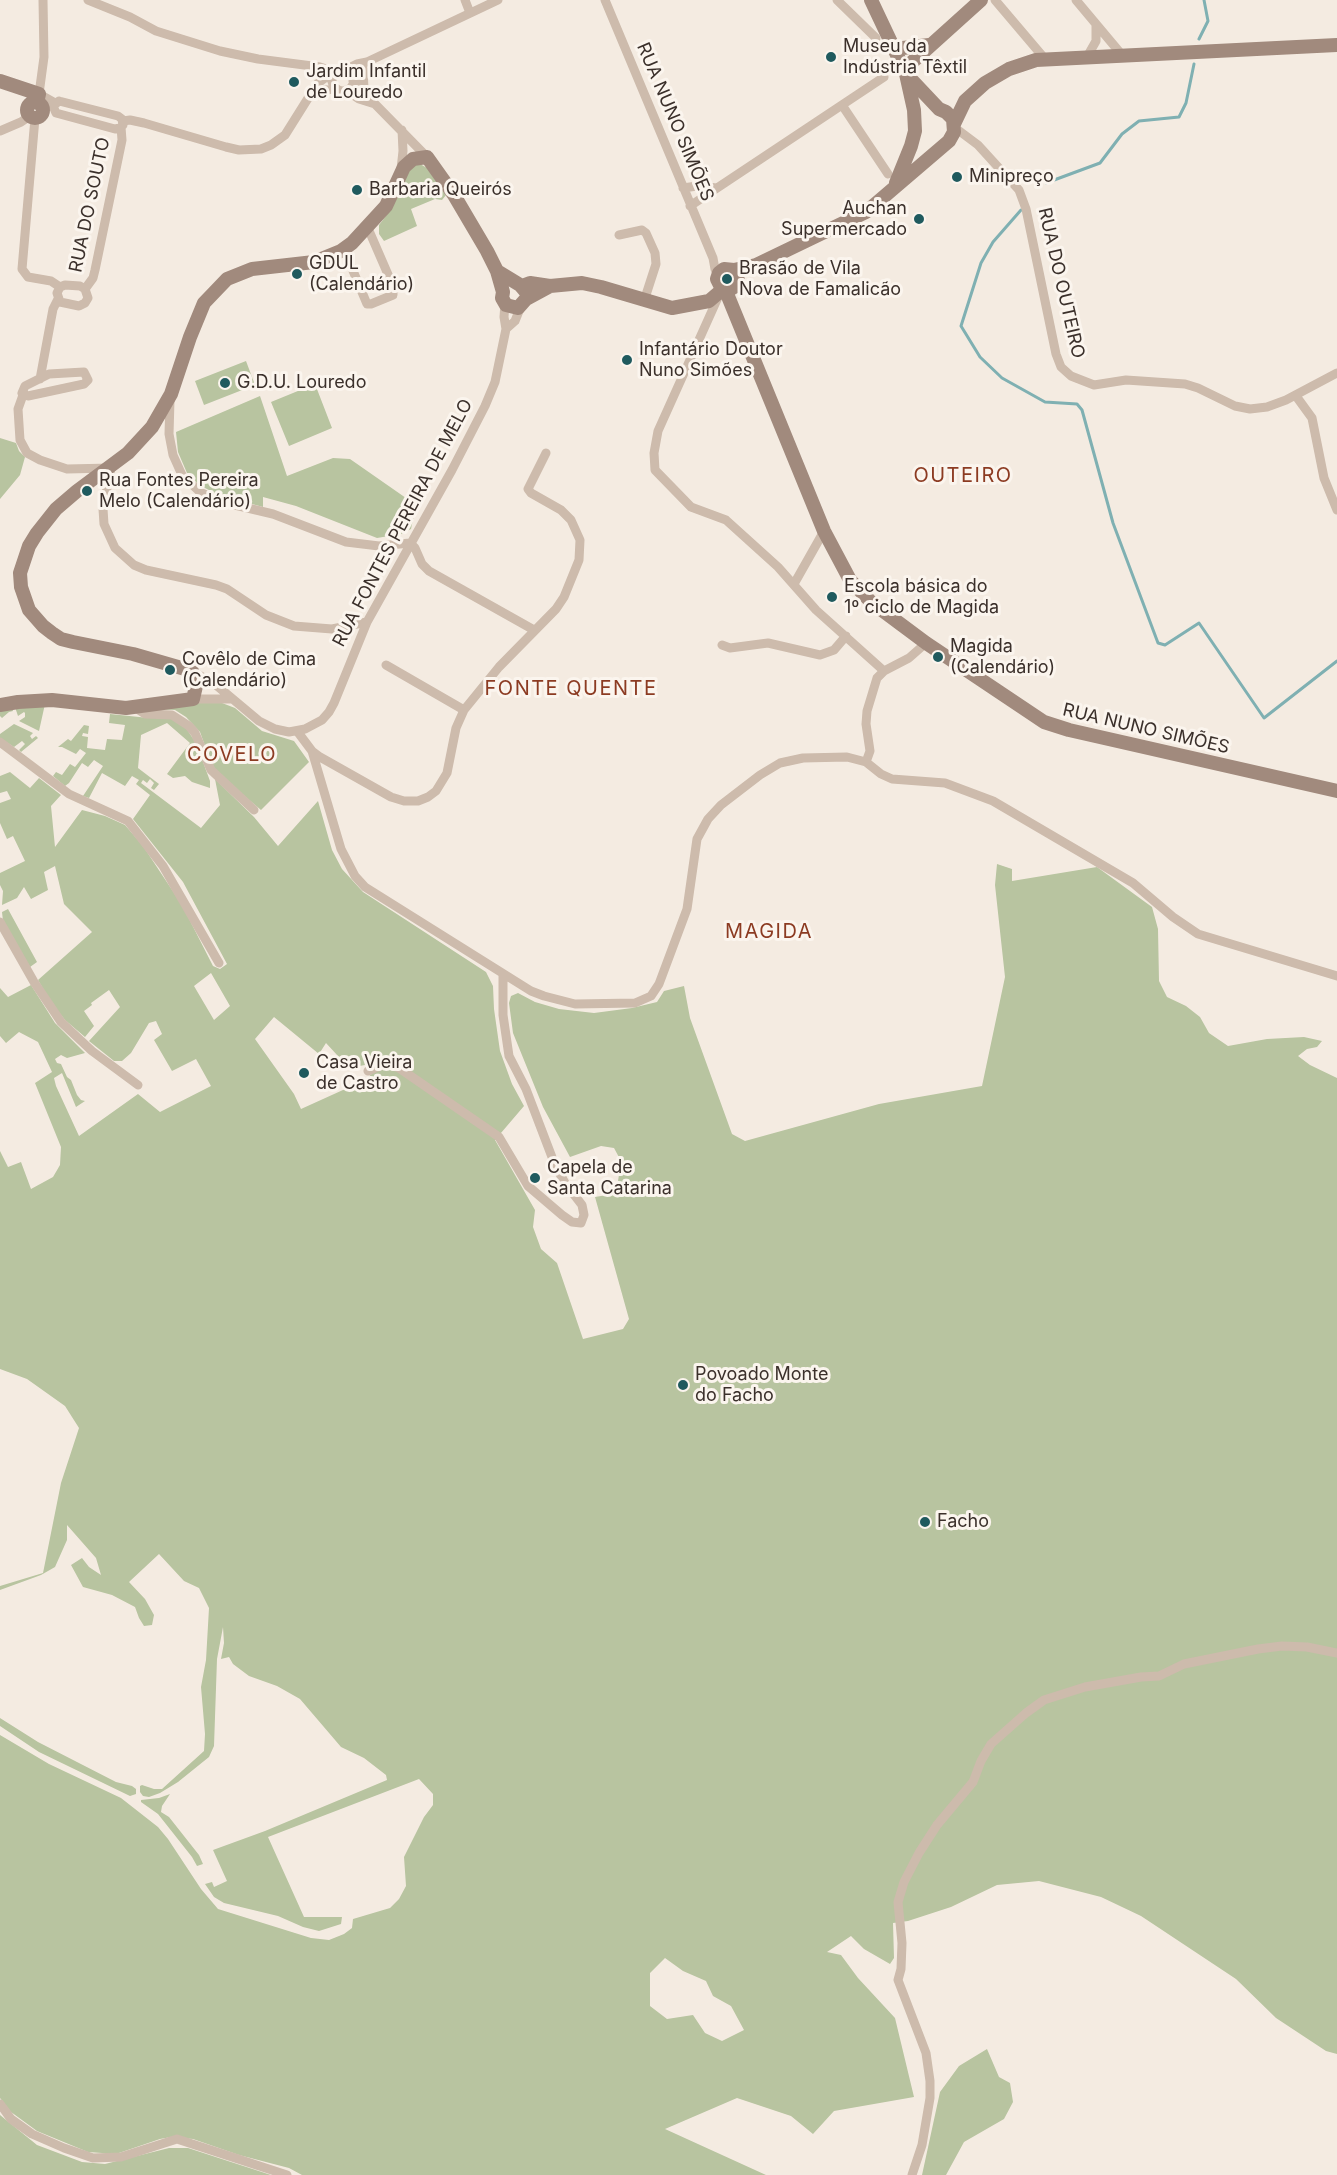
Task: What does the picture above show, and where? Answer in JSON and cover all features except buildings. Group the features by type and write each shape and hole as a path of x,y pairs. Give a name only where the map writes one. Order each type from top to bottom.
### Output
{"street":[{"path":"44,0 42,108 22,269 28,277 51,281 60,287"},
{"path":"88,0 130,17 156,31 220,51 258,59 313,66 338,73"},
{"path":"465,0 470,13"},
{"path":"346,90 351,87 353,79 365,65 498,0"},
{"name":"RUA NUNO SIMÕES","path":"605,0 690,206 714,258 824,531 844,572 856,588 926,643 1032,716 1056,727 1337,790"},
{"path":"837,0 876,39"},
{"path":"871,0 904,71 920,142 931,148 966,141 978,145"},
{"path":"904,71 929,45 981,0"},
{"path":"995,0 1045,59"},
{"path":"1076,0 1122,55"},
{"path":"1087,57 1096,41 1096,24"},
{"path":"894,49 929,45"},
{"path":"894,188 911,146 918,117 927,109 941,109 964,101 1002,72 1026,63 1045,59 1337,45"},
{"path":"0,131 59,101 118,116 122,124 130,120 232,149 261,149 271,146 285,135 315,86 326,78 357,64 365,65"},
{"path":"365,65 362,80 365,91"},
{"path":"313,66 316,69 315,86"},
{"path":"904,71 941,109 950,115 954,126"},
{"path":"336,88 333,83 338,73"},
{"name":"RUA FONTES PEREIRA DE MELO","path":"297,731 313,726 329,712 334,703 367,622 485,406 495,382 506,329 504,298 497,271 464,211 427,157 353,79 338,73"},
{"path":"690,206 884,77"},
{"path":"0,81 42,108"},
{"name":"RUA FONTES PEREIRA DE MELO","path":"315,86 328,90 336,88 346,90 359,99 375,104"},
{"path":"522,294 508,284 504,298 513,308 530,283 550,286 575,283 672,308 691,304 725,288 756,265 858,216 877,204 946,144 964,101"},
{"path":"842,105 888,174"},
{"name":"RUA DO SOUTO","path":"58,299 63,303 82,305 88,298 86,289 95,270 122,140 122,124"},
{"name":"RUA DO OUTEIRO","path":"954,126 978,145 1019,189 1056,354 1065,372 1094,385 1126,380 1185,384 1242,408 1267,407 1296,396 1337,373"},
{"path":"402,130 403,151 400,171 386,206 352,243 326,259 252,269 227,279 204,303 171,394 152,427 137,445 111,468 67,499 37,533 29,546 20,573 24,600 36,619 61,639 133,654 192,671 216,685 266,726 282,731 297,731 312,751 330,763 391,797 404,801 423,800 436,791 447,773 456,728 464,710 498,666 556,609 564,597 579,560 577,529 571,520 561,510 528,489 546,453"},
{"path":"400,171 413,159 427,157"},
{"path":"683,188 697,186 717,188"},
{"path":"351,266 367,304 393,295 393,286 367,226"},
{"path":"619,235 638,230 644,231 655,253 656,264 644,301"},
{"name":"RUA FONTES PEREIRA DE MELO","path":"497,271 522,294 514,321 506,329"},
{"name":"RUA DO SOUTO","path":"41,393 39,379 53,309 58,299 57,293 60,287 65,285 80,286 86,289"},
{"path":"691,304 725,288"},
{"path":"725,288 658,431 654,467 691,507 726,520 778,567 816,610 884,671"},
{"path":"88,377 84,372 53,373 22,388 23,395 18,409 20,440 27,453 67,469 111,468"},
{"path":"88,377 99,374"},
{"path":"23,395 28,396 84,384 88,377"},
{"path":"171,394 169,434 173,455 182,475 201,492 222,502 273,514 346,542 379,546 410,543 415,548 422,564 429,571 534,630"},
{"path":"1296,396 1312,418 1324,478 1337,510"},
{"path":"111,468 103,509 104,524 116,548 134,565 146,570 227,589 266,615 294,626 332,629 367,622"},
{"path":"794,584 824,531"},
{"path":"722,645 730,648 768,643 820,655 834,650 846,636"},
{"path":"866,762 870,751 866,724 867,711 877,678 926,643"},
{"path":"386,665 464,710"},
{"path":"192,671 196,686 193,699"},
{"path":"0,705 47,700 117,708 193,699 231,699"},
{"path":"134,707 145,714 172,716 189,726 195,733 212,770 254,810"},
{"path":"0,742 69,794 128,821 163,866 219,963"},
{"path":"312,751 341,849 355,876 377,896 503,975 544,996 575,1004 634,1003 646,1000 656,991 687,909 697,839 708,819 760,775 780,763 803,758 847,757 866,762 881,774 892,779 945,783 993,801 1133,883 1173,917 1198,934 1337,976"},
{"path":"0,922 34,982 61,1022 92,1051 138,1085"},
{"path":"368,1071 382,1065 399,1068 499,1137 528,1186 572,1222 581,1223 584,1215 582,1205 564,1183 555,1165 526,1089 509,1056 503,1015 503,975"},
{"path":"912,2175 922,2145 930,2098 930,2081 926,2053 898,1980 902,1959 899,1896 919,1853 937,1825 973,1782 991,1744 1044,1700 1085,1687 1159,1676 1184,1664 1258,1649 1282,1646 1307,1647 1337,1653"},
{"path":"0,2104 11,2118 32,2134 93,2158 121,2157 177,2139 286,2175"}],"green space":[{"path":"420,164 427,168 446,195 442,200 435,199 411,209 417,226 384,241 379,234 379,225 386,216 410,166"},
{"name":"G.D.U. Louredo","path":"246,361 255,385 204,405 195,381"},
{"path":"315,384 332,428 289,446 271,402"},
{"path":"260,396 287,476 333,458 350,459 416,505 411,529 401,534 377,538 296,506 263,497 263,507 219,495 199,485 187,473 178,452 176,432"},
{"path":"0,438 16,443 19,451 25,457 20,475 0,499"},
{"path":"197,703 222,703 235,708 262,731 294,741 309,762 261,810 221,776 212,765 200,732 186,717 175,710 152,709"},
{"path":"45,704 39,731 19,721 25,717 25,713 18,716 15,707 2,718 0,716 0,709 12,706"},
{"path":"110,714 172,718 186,728 196,743 210,781 210,788 192,782 185,776 173,778 167,774 190,743 167,723 141,735 138,768 159,784 154,790 151,788 154,783 150,779 147,783 143,780 141,783 201,828 220,805 215,779 254,817 278,846 318,801 332,850 342,869 363,892 486,972 493,986 500,1051 512,1084 524,1106 495,1140 535,1210 533,1227 541,1249 557,1263 583,1339 623,1329 629,1319 595,1197 613,1194 617,1188 621,1161 614,1148 601,1146 570,1157 543,1107 513,1033 509,1003 511,996 518,993 535,1002 559,1009 594,1013 657,1002 664,991 684,986 690,1018 732,1134 745,1141 879,1104 982,1086 1005,977 995,885 997,864 1012,869 1012,881 1097,867 1152,907 1158,929 1159,981 1167,997 1186,1006 1200,1017 1209,1033 1228,1046 1267,1039 1304,1037 1322,1041 1317,1047 1307,1049 1298,1056 1310,1065 1337,1078 1337,2054 1326,2051 1276,2018 1236,1979 1141,1916 1101,1897 1039,1881 997,1885 951,1907 908,1921 893,1923 894,1958 890,1964 864,1949 851,1936 827,1952 841,1955 858,1978 895,2018 914,2097 834,2111 813,2134 791,2116 737,2098 665,2129 766,2175 302,2175 289,2168 239,2155 193,2139 171,2137 160,2139 116,2154 88,2152 37,2131 11,2112 0,2098 0,1735 49,1764 121,1798 158,1827 201,1889 218,1909 311,1938 329,1940 344,1934 352,1928 353,1919 390,1908 399,1899 406,1886 404,1857 424,1817 433,1805 433,1794 419,1779 268,1837 304,1917 342,1917 341,1924 319,1931 278,1916 224,1903 214,1897 205,1884 212,1882 214,1887 227,1881 213,1850 387,1780 386,1775 364,1758 341,1747 300,1699 277,1686 249,1676 233,1664 229,1657 221,1659 224,1643 223,1627 217,1659 214,1746 209,1757 160,1793 149,1797 143,1796 140,1786 162,1789 204,1751 201,1687 206,1660 209,1608 199,1588 184,1581 159,1554 129,1582 145,1599 154,1615 152,1625 144,1626 135,1607 112,1595 83,1587 71,1565 82,1558 89,1567 101,1575 96,1558 67,1525 67,1540 55,1567 41,1575 0,1590 0,1586 43,1573 61,1483 79,1428 65,1406 27,1379 0,1369 0,1151 8,1167 21,1162 31,1189 53,1177 60,1165 61,1147 35,1083 52,1072 38,1042 19,1032 6,1043 0,1036 0,988 8,997 31,985 55,1023 85,1053 67,1058 61,1055 55,1059 71,1080 77,1095 85,1101 76,1107 62,1073 54,1078 79,1136 138,1094 160,1112 211,1086 196,1059 172,1071 154,1040 162,1034 156,1021 149,1023 131,1053 122,1061 114,1061 89,1041 120,1007 109,990 84,1011 94,1026 85,1037 65,1020 51,1002 38,980 92,932 64,904 55,866 44,872 48,890 31,899 24,887 17,898 2,905 3,891 0,885 0,873 25,861 13,836 7,839 0,823 0,803 11,799 7,791 0,793 0,776 10,772 30,788 39,778 61,795 51,806 55,847 82,810 105,816 125,825 143,846 182,905 213,966 220,969 227,964 183,882 133,819 150,795 136,784 139,780 132,776 125,786 102,773 89,798 83,796 103,766 94,760 88,767 82,763 65,786 53,776 56,772 62,775 70,764 75,767 86,753 80,749 76,754 58,747 68,739 71,741 84,725 89,726 88,734 83,733 82,736 88,737 87,748 105,750 107,739 122,740 125,725 109,723","holes":["211,973 230,1006 214,1020 194,986","274,1017 319,1054 326,1043 349,1068 386,1061 365,1080 301,1109 294,1094 255,1039","665,1958 683,1971 706,1981 713,1996 731,2006 744,2030 722,2041 705,2033 693,2015 667,2019 650,2006 650,1973"]},
{"path":"14,724 33,733 30,736 32,739 36,736 38,738 21,752 19,750 25,744 22,741 14,747 0,738 0,734"},
{"path":"8,909 37,962 30,967 3,921 2,912"},
{"path":"0,1718 38,1742 116,1782 132,1786 136,1789 136,1794 130,1796 39,1752 0,1726"},
{"path":"170,1794 161,1812 169,1817 199,1855 203,1864 197,1866 158,1814 141,1802 141,1800"},
{"path":"987,2049 999,2077 1010,2083 1013,2102 1004,2119 964,2142 946,2175 922,2175 940,2092 959,2066"},
{"path":"0,2115 37,2145 82,2162 105,2164 169,2148 188,2148 271,2175 0,2175"}],"waterway":[{"path":"1199,39 1208,21 1204,0"},
{"path":"1046,183 1100,163 1122,134 1139,121 1179,117 1186,103 1194,64"},
{"path":"1021,210 993,242 981,263 961,326 980,357 1002,378 1045,402 1077,404 1082,410 1113,523 1158,643 1165,645 1199,623 1264,718 1337,661"}],"place":[{"name":"Museu da Indústria Têxtil","path":"831,57"},
{"name":"Jardim Infantil de Louredo","path":"294,82"},
{"name":"Minipreço","path":"957,177"},
{"name":"Barbaria Queirós","path":"357,190"},
{"name":"Auchan Supermercado","path":"919,219"},
{"name":"GDUL (Calendário)","path":"297,274"},
{"name":"Brasão de Vila Nova de Famalicão","path":"727,279"},
{"name":"Infantário Doutor Nuno Simões","path":"627,360"},
{"name":"G.D.U. Louredo","path":"225,383"},
{"name":"Rua Fontes Pereira Melo (Calendário)","path":"87,491"},
{"name":"Escola básica do 1º ciclo de Magida","path":"832,597"},
{"name":"Magida (Calendário)","path":"938,657"},
{"name":"Covêlo de Cima (Calendário)","path":"170,670"},
{"name":"Casa Vieira de Castro","path":"304,1073"},
{"name":"Capela de Santa Catarina","path":"535,1178"},
{"name":"Povoado Monte do Facho","path":"683,1385"},
{"name":"Facho","path":"925,1522"}],"district":[{"name":"OUTEIRO","path":"963,476"},
{"name":"FONTE QUENTE","path":"571,689"},
{"name":"COVELO","path":"232,755"},
{"name":"MAGIDA","path":"769,932"}]}
